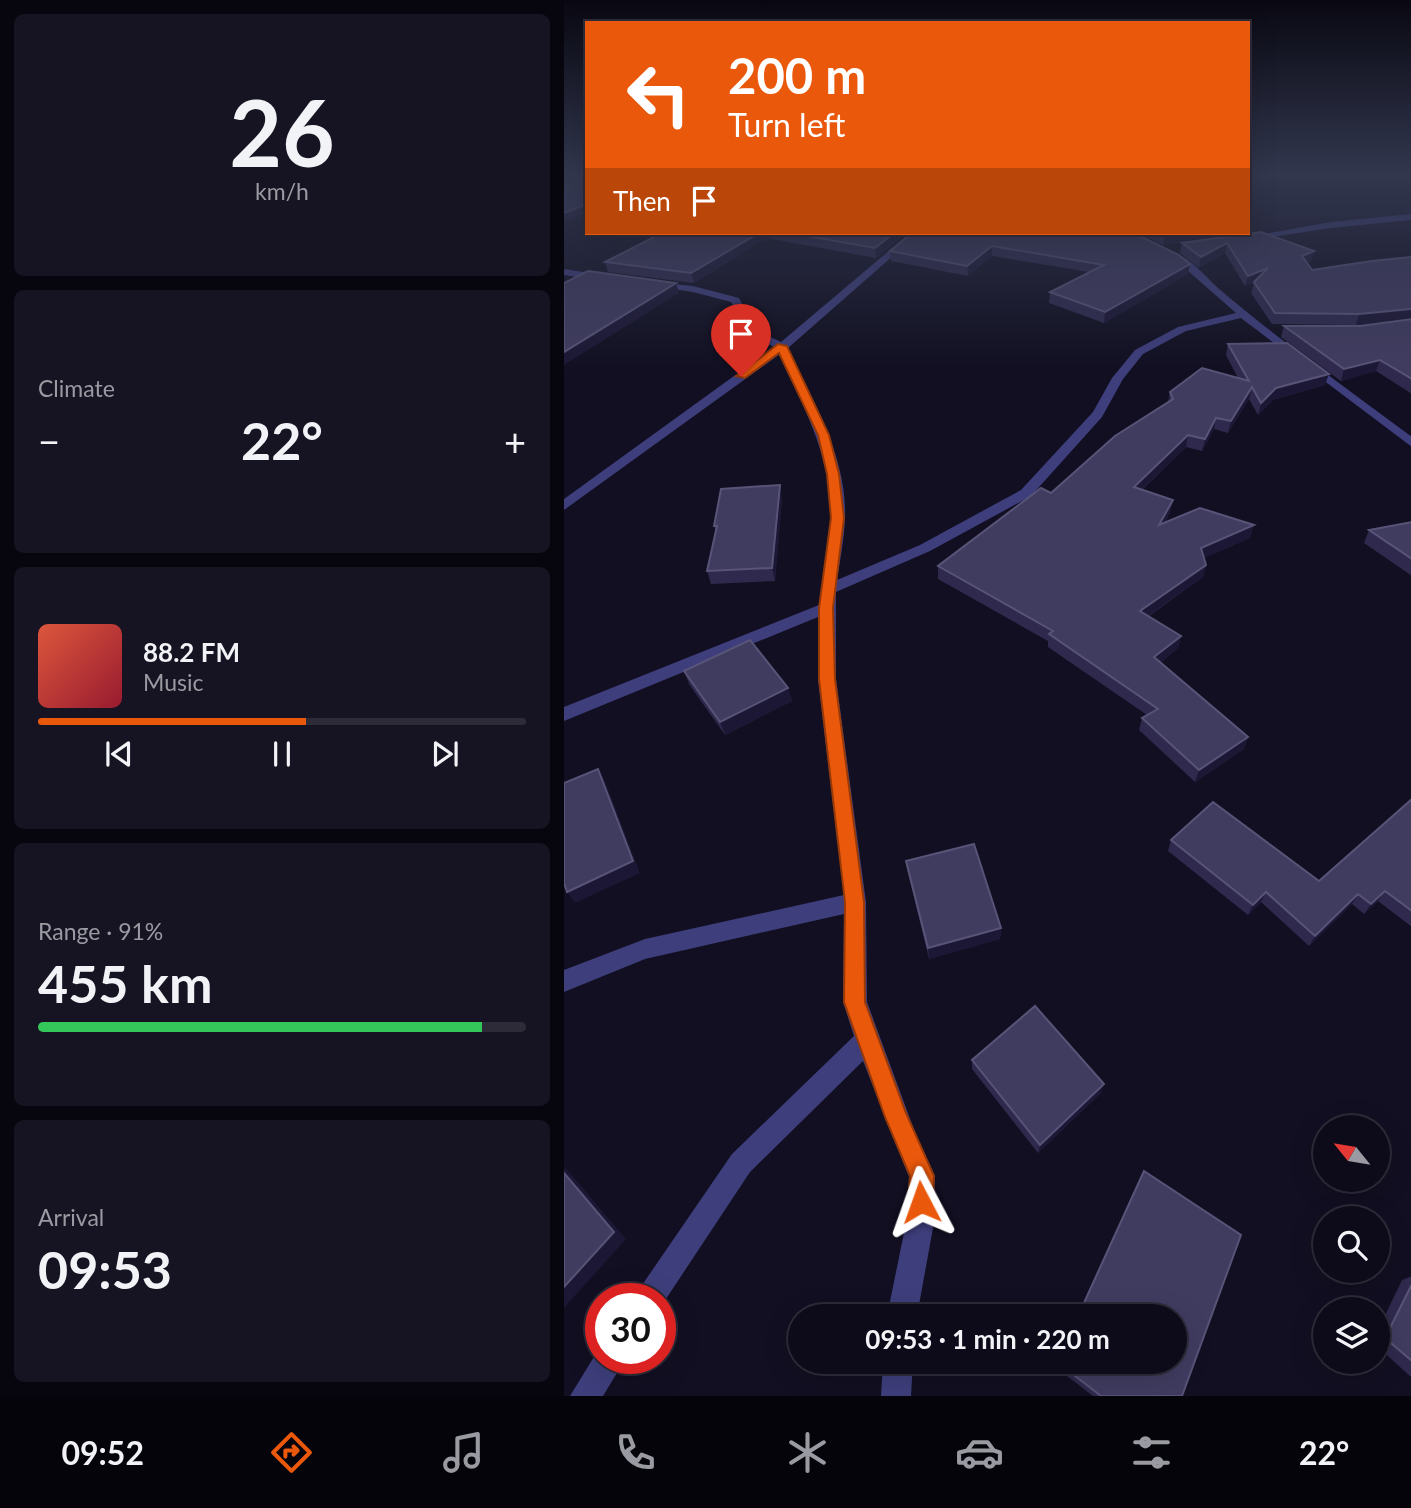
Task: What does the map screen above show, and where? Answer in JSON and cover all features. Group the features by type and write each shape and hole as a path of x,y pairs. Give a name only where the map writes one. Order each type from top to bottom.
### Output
{"street":[{"path":"564,506 782,346 908,239"},
{"path":"1176,249 1158,249 1182,261 1242,315 1412,443"},
{"path":"564,272 614,279"},
{"path":"576,282 588,276"},
{"path":"640,282 693,289 735,300 754,333 782,346 823,435 833,474 838,518 828,598 827,679 854,902 855,1002 867,1040 922,1176 919,1228 904,1304"},
{"path":"564,714 828,598 1026,493 1098,414 1118,378 1139,352 1182,329 1242,315"},
{"path":"1261,330 1287,330"},
{"path":"564,981 644,949 854,902"},
{"path":"660,1283 741,1163 867,1040"},
{"path":"585,1396 600,1374"},
{"path":"896,1396 897,1374"}],"building":[{"path":"650,239 749,239 691,273 605,262"},
{"path":"825,239 886,239 875,248"},
{"path":"904,239 1146,239 1179,255 1190,264 1105,312 1050,292 1104,265 992,246 967,266 890,251"},
{"path":"1210,239 1281,239 1314,251 1302,256 1312,270 1412,257 1412,309 1359,314 1275,313 1254,282 1268,268 1248,276 1227,243 1201,257 1182,243"},
{"path":"588,271 676,283 564,352 564,283"},
{"path":"1412,319 1412,379 1380,360 1344,369 1284,326 1360,326"},
{"path":"1287,343 1329,374 1276,388 1261,403 1252,387 1231,421 1216,418 1205,439 1188,435 1134,487 1173,500 1159,525 1200,508 1254,525 1201,548 1206,565 1140,611 1181,636 1154,657 1248,737 1199,770 1142,718 1158,709 1049,634 1053,631 938,566 1041,488 1051,493 1115,436 1173,399 1170,392 1202,368 1249,381 1228,344"},
{"path":"780,485 772,568 707,571 717,526 714,526 721,489"},
{"path":"1412,522 1412,559 1369,530"},
{"path":"750,640 788,688 720,722 684,671"},
{"path":"598,769 633,861 567,892 564,883 564,783"},
{"path":"1412,799 1412,911 1385,891 1371,904 1358,894 1315,936 1266,892 1253,905 1171,840 1213,802 1319,881"},
{"path":"974,844 1001,928 928,948 906,861"},
{"path":"1035,1006 1104,1084 1040,1145 972,1060"},
{"path":"1144,1171 1241,1235 1182,1396 1101,1396 1073,1374 1187,1374 1187,1304 1083,1304"},
{"path":"564,1173 614,1232 564,1287"},
{"path":"1412,1284 1412,1361 1390,1342 1390,1328"}],"route":[{"path":"741,376 782,346 823,435 833,474 838,518 835,558 826,608 827,679 854,902 855,1002 896,1117 922,1176 921,1202"}]}
